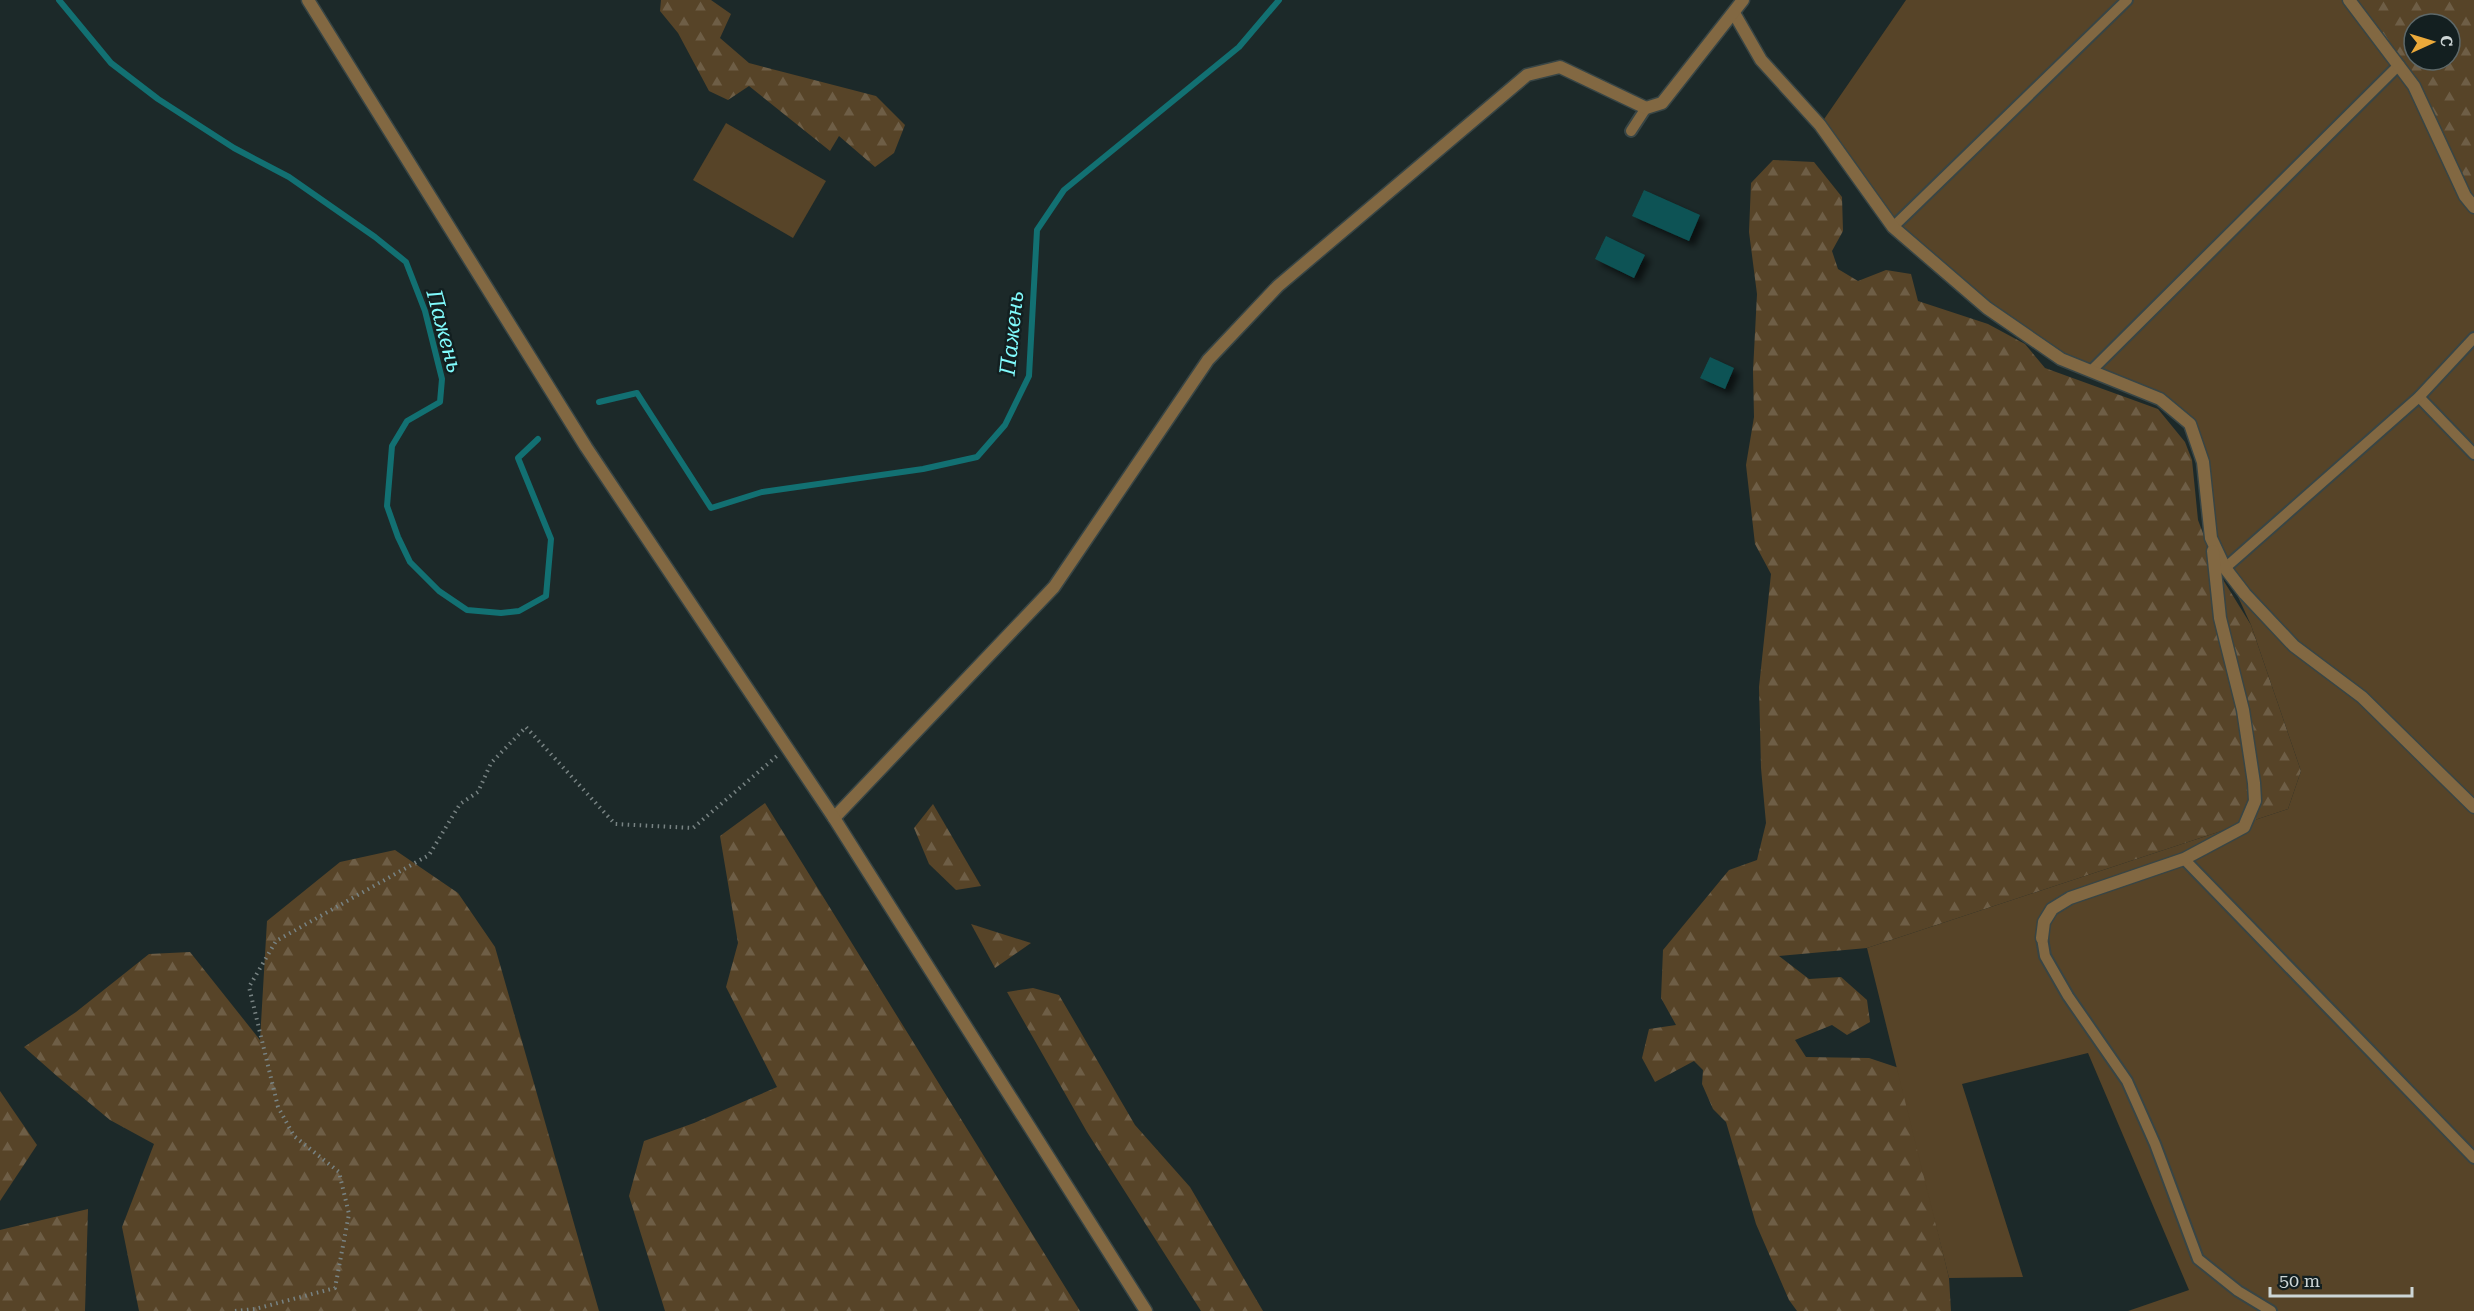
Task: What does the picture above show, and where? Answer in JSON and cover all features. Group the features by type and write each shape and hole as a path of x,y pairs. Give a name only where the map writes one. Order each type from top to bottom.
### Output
{"street":[{"path":"308,0 586,447 834,818 1146,1311"},
{"path":"834,818 1054,587 1208,360 1278,286 1527,75 1560,67 1646,108 1662,103 1743,0"},
{"path":"2349,0 2414,86 2465,196 2474,207"},
{"path":"1734,13 1761,60 1820,125 1893,227 1987,308 2061,359 2160,399 2190,424 2203,462 2220,618 2242,710 2255,801 2244,827 2184,859 2070,898 2052,909 2044,922 2042,938"},
{"path":"2211,538 2225,568 2245,594 2294,646 2362,697 2474,807"}],"lane":[{"path":"1893,227 2127,0"},
{"path":"2091,371 2398,65"},
{"path":"1631,131 1646,108"},
{"path":"2225,568 2419,397 2474,338"},
{"path":"2419,397 2474,454"},
{"path":"2184,859 2474,1158"},
{"path":"2042,938 2045,956 2068,996 2127,1081 2155,1143 2198,1259 2238,1291 2271,1311"}],"path":[{"path":"235,1311 255,1309 335,1288 349,1214 339,1172 294,1136 278,1107 249,987 276,941 429,855 460,804 478,792 491,763 526,727 615,824 693,828 787,748"}],"green space":[{"path":"661,0 711,0 731,14 720,38 749,63 876,96 905,125 894,153 875,167 839,136 830,151 749,86 728,100 709,91 678,33 660,11"},
{"path":"1906,0 2349,0 2414,86 2474,207 2474,1311 2128,1311 2189,1290 2088,1053 1962,1084 2023,1277 1949,1278 1867,948 2288,809 2301,771 2251,625 2211,538 2190,424 2160,399 2061,359 1893,227 1820,125"},
{"path":"2349,0 2474,0 2474,207"},
{"path":"726,123 826,181 793,238 693,180"},
{"path":"1773,160 1814,162 1842,197 1843,231 1832,251 1838,269 1858,281 1886,270 1911,274 1918,301 1988,324 2025,344 2045,368 2158,409 2185,442 2192,460 2198,520 2217,570 2251,625 2301,771 2288,809 1867,948 1779,956 1809,979 1841,977 1867,1000 1870,1022 1847,1035 1832,1025 1795,1040 1806,1057 1869,1058 1899,1068 1949,1278 1951,1311 1797,1311 1789,1300 1756,1224 1726,1122 1713,1109 1702,1084 1703,1070 1694,1061 1655,1082 1642,1058 1649,1029 1676,1025 1661,998 1663,950 1729,870 1757,860 1766,823 1761,768 1759,687 1771,574 1755,544 1746,465 1754,417 1753,371 1757,294 1749,232 1751,183"},
{"path":"765,803 1080,1311 665,1311 629,1196 644,1141 694,1123 777,1087 726,987 738,943 720,836"},
{"path":"933,804 981,886 956,890 929,864 914,828"},
{"path":"395,850 458,893 495,947 599,1311 139,1311 122,1227 154,1144 110,1120 24,1047 76,1012 149,954 190,952 260,1040 267,921 340,862"},
{"path":"971,924 1031,943 995,968"},
{"path":"1033,988 1059,995 1135,1125 1190,1187 1263,1311 1201,1311 1087,1132 1007,992"},
{"path":"0,1091 37,1145 0,1201"},
{"path":"88,1209 85,1311 0,1311 0,1230"}],"building":[{"path":"1644,190 1700,215 1689,241 1632,216"},
{"path":"1606,236 1645,255 1634,278 1595,259"},
{"path":"1710,357 1734,368 1725,389 1700,378"}],"waterway":[{"name":"Пажень","path":"59,0 111,63 158,99 234,148 289,177 375,237 406,262 425,311 442,379 440,402 407,421 392,446 387,506 410,562 439,591 467,610 501,613 519,611 546,596 551,539 518,458 538,439"},
{"name":"Пажень","path":"599,402 637,393 711,508 762,492 923,469 977,457 1005,425 1029,376 1037,230 1064,190 1239,47 1279,0"}]}
